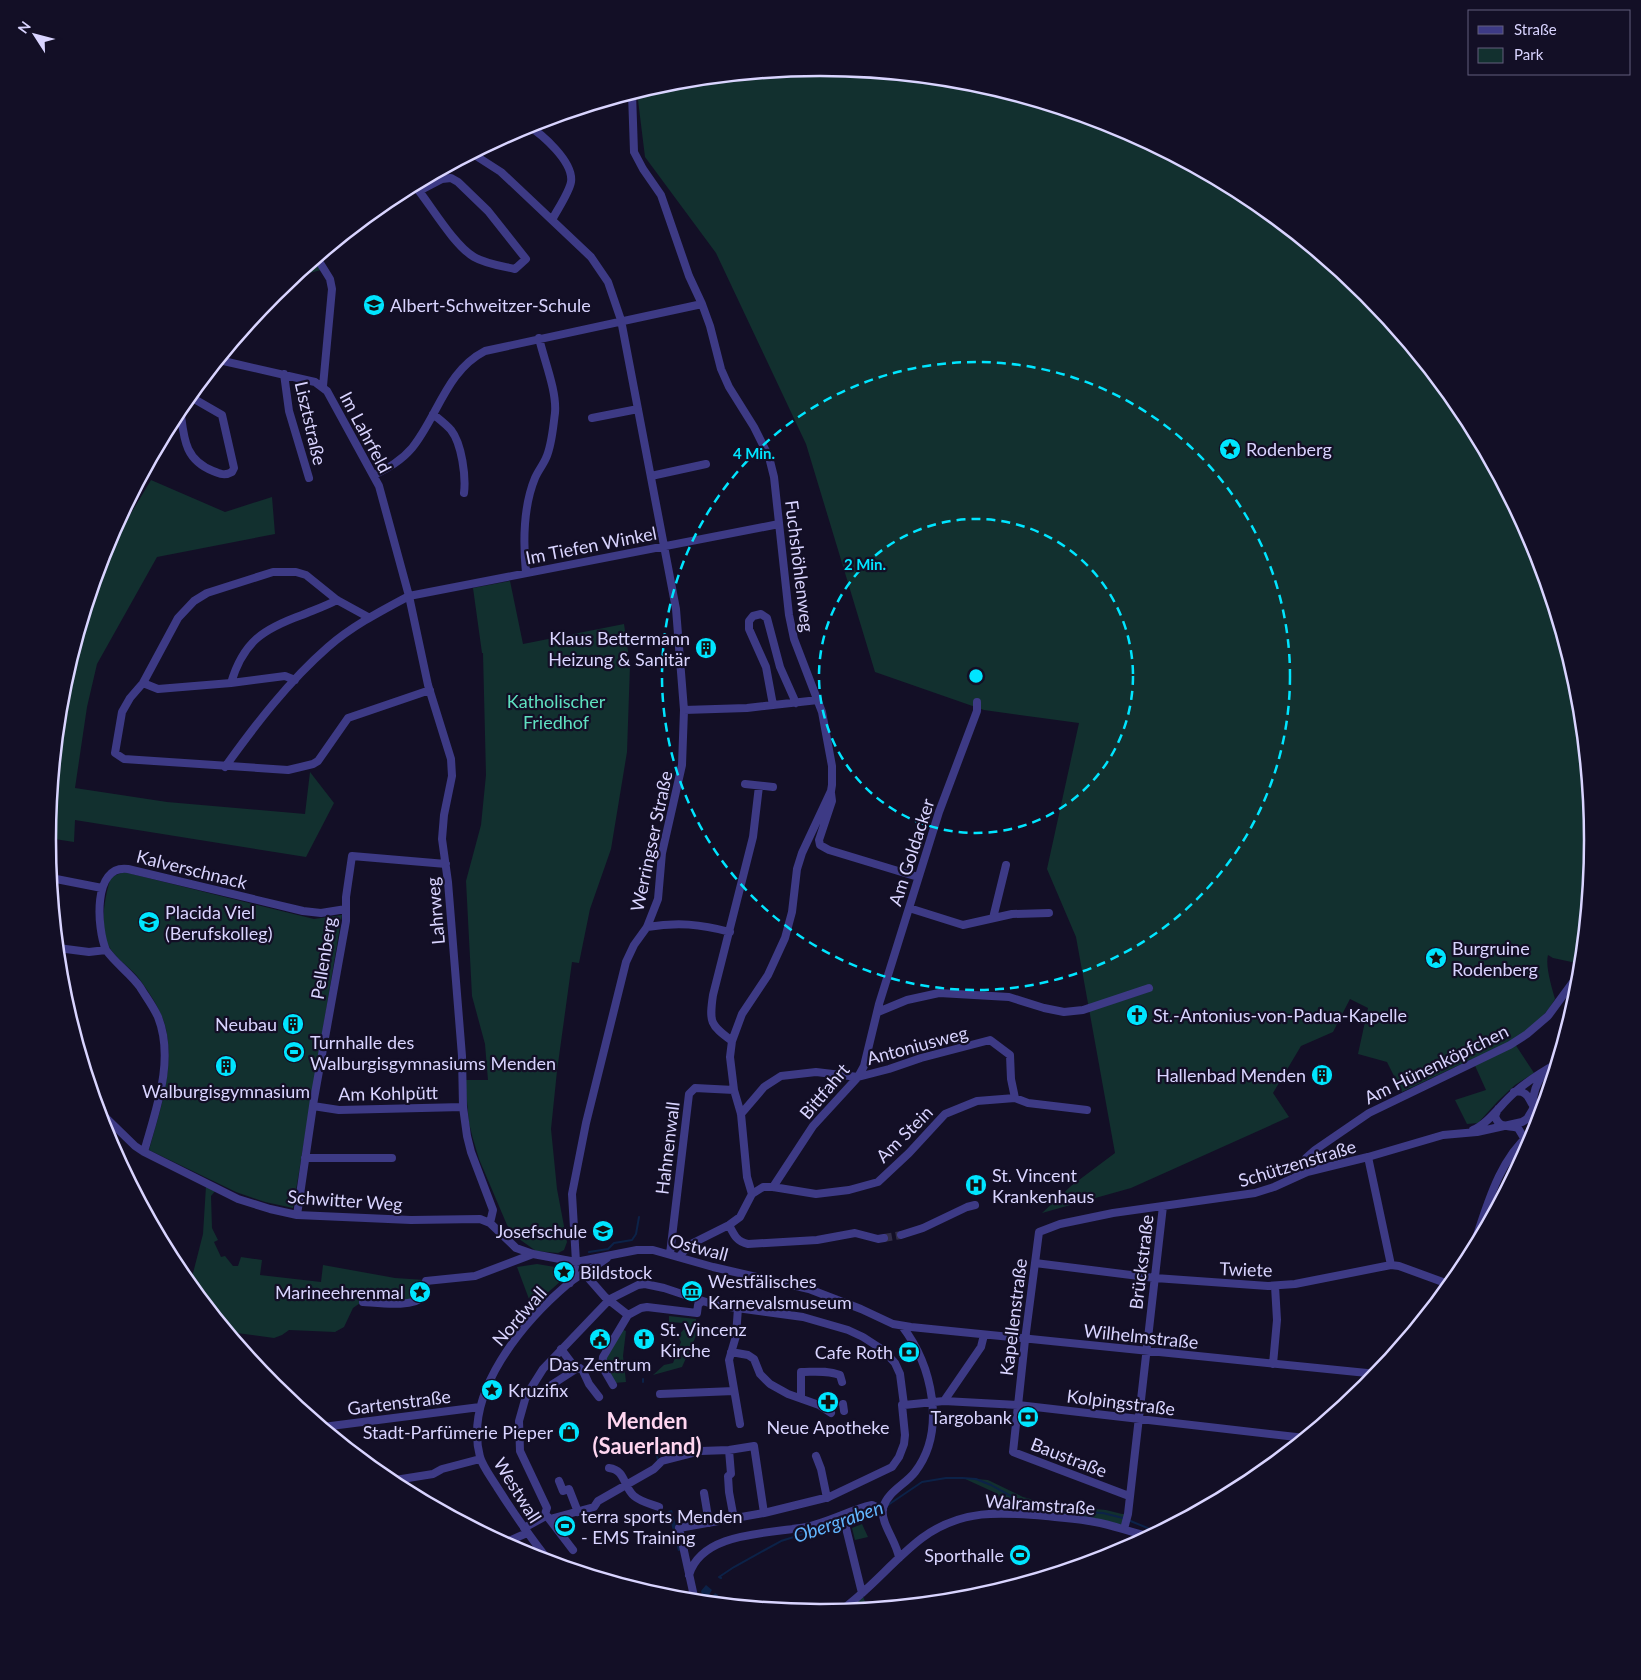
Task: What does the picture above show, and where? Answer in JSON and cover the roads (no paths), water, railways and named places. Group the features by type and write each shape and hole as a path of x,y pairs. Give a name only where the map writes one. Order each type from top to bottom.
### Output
{"street":[{"name":"Fuchshöhlenweg","path":"632,100 634,152 661,195 689,276 702,304 721,369 729,387 754,427 769,457 774,477 789,615 794,639 822,712 832,766 830,792 802,853 797,869 792,912 785,938 774,964 742,1014 732,1041 730,1057 734,1090 741,1114 747,1177 752,1194"},
{"path":"535,131 552,146 570,173 570,184 552,220"},
{"name":"Werringser Straße","path":"478,157 502,172 591,257 601,270 614,298 621,320 676,609 684,710 682,764 662,853 658,899 647,927 634,945 626,962 586,1123 572,1194 576,1262"},
{"path":"418,191 459,243 474,256 484,261 516,269 526,259 488,211 455,180 446,178 430,183"},
{"path":"320,263 330,279 332,289 323,386"},
{"path":"374,475 394,465 403,457 419,439 458,372 471,359 486,351 621,320 702,304"},
{"path":"526,573 524,543 526,514 535,479 549,450 555,412 554,398 539,338"},
{"name":"Im Lahrfeld","path":"225,361 315,382 323,386 327,391 379,486 409,596"},
{"name":"Lisztstraße","path":"284,374 289,412 309,478"},
{"path":"182,421 184,441 190,455 211,470 224,475 232,472 234,468 222,415 196,400"},
{"path":"592,418 638,409"},
{"path":"433,414 451,430 458,443 466,482 464,493"},
{"path":"651,476 706,464"},
{"name":"Im Tiefen Winkel","path":"225,767 267,710 328,647 368,617 409,596 779,524"},
{"path":"368,617 337,600 306,575 296,572 273,572 207,592 194,601 178,618 143,683 130,698 122,712 115,752 124,759 288,770 318,761 348,718 430,690"},
{"name":"Lahrweg","path":"409,596 430,690 452,768 451,785 442,831 462,1056 463,1107 467,1136 493,1210 490,1223"},
{"path":"231,683 236,666 243,653 260,634 283,622 337,600"},
{"path":"773,705 766,667 749,629 749,621 753,616 761,614 767,618 780,667 796,703"},
{"path":"143,683 158,689 285,676 295,680"},
{"path":"684,710 747,708 818,700"},
{"name":"Am Goldacker","path":"878,1012 938,812 977,711 977,702"},
{"path":"745,784 773,786"},
{"path":"732,1041 714,1027 711,1015 713,995 753,837 759,786"},
{"path":"830,792 832,800 819,840 820,845 829,850 918,878"},
{"name":"Pellenberg","path":"296,1215 313,1106 346,921 352,856 446,864"},
{"path":"992,918 1006,865"},
{"name":"Kalverschnack","path":"102,888 109,875 115,870 124,868 303,911 321,913 346,909"},
{"path":"58,879 102,888 99,921 102,942 112,958 131,976 158,1016 165,1047 163,1079 144,1152"},
{"path":"909,908 963,925 1012,914 1049,913"},
{"path":"647,927 667,924 695,924 730,932"},
{"path":"64,949 90,952 106,950"},
{"name":"Am Hünenköpfchen","path":"1299,1175 1306,1158 1353,1123 1510,1045 1527,1034 1548,1016 1571,984"},
{"path":"878,1012 907,1000 939,992 1009,997 1064,1012 1083,1010 1149,988"},
{"name":"Bittfahrt","path":"773,1187 813,1126 858,1077 864,1066 878,1012"},
{"name":"Antoniusweg","path":"741,1114 764,1087 781,1076 816,1072 858,1077 990,1040 1010,1055 1011,1078 1015,1098"},
{"path":"1469,1132 1481,1126 1514,1092 1550,1067"},
{"path":"1533,1116 1535,1088 1547,1069"},
{"name":"Hahnenwall","path":"670,1254 689,1094 693,1089 734,1090"},
{"path":"1514,1092 1520,1091 1525,1093 1533,1106"},
{"name":"Am Stein","path":"773,1187 816,1194 849,1190 878,1182 909,1153 945,1114 977,1101 1015,1098 1028,1102 1087,1110"},
{"name":"Am Kohlpütt","path":"313,1106 339,1110 463,1107"},
{"path":"1483,1220 1498,1178 1508,1159 1524,1138 1518,1128 1504,1127 1496,1119 1499,1106"},
{"name":"Schützenstraße","path":"1038,1232 1060,1224 1114,1213 1254,1193 1274,1187 1299,1175 1443,1135 1504,1127 1529,1117 1533,1106"},
{"name":"Schwitter Weg","path":"110,1122 135,1146 144,1152 238,1199 270,1209 296,1215 411,1220 480,1219 490,1223"},
{"path":"1368,1157 1392,1265"},
{"path":"305,1158 392,1158"},
{"path":"679,1257 689,1245 729,1226 743,1213 752,1194 762,1187 773,1187"},
{"path":"901,1235 923,1228 975,1205"},
{"name":"Brückstraße","path":"1124,1529 1128,1514 1163,1206"},
{"path":"490,1223 516,1248 533,1254 576,1262"},
{"path":"729,1226 734,1236 742,1243 748,1244 818,1240 855,1233 878,1239 884,1238"},
{"name":"Kapellenstraße","path":"1018,1405 1038,1232"},
{"name":"Ostwall","path":"576,1262 637,1250 653,1250 713,1268 809,1289 861,1308 886,1321 902,1326"},
{"path":"363,1302 416,1302 424,1296 426,1281 475,1276 533,1254"},
{"name":"Nordwall","path":"480,1459 477,1442 480,1407 493,1375 513,1342 526,1326 570,1283 610,1256"},
{"name":"Nordwall","path":"570,1283 576,1262"},
{"name":"Twiete","path":"1035,1263 1155,1278 1219,1284 1275,1286 1295,1284 1392,1265 1443,1282"},
{"path":"584,1273 606,1297 628,1315"},
{"path":"573,1550 548,1517 546,1504 520,1451 518,1421 526,1396 543,1369 610,1299 638,1285 645,1284 664,1288 715,1305 803,1317 848,1330 883,1350 895,1364 900,1374 905,1435 902,1451 897,1462 886,1471 827,1498 764,1513 679,1528 693,1594"},
{"path":"1273,1364 1277,1320 1275,1286"},
{"path":"613,1385 602,1366 603,1358 628,1315 647,1307 697,1313 698,1305 702,1301"},
{"path":"738,1308 736,1336 729,1360 740,1424"},
{"path":"900,1558 897,1544 886,1526 883,1512 890,1495 913,1474 922,1460 931,1434 933,1402 919,1355 914,1343 902,1326"},
{"name":"Wilhelmstraße","path":"902,1326 1025,1340 1368,1373"},
{"path":"944,1401 982,1347 984,1335"},
{"path":"561,1349 576,1369"},
{"path":"730,1352 750,1356 754,1359 760,1374 770,1384 788,1394 819,1405 832,1413"},
{"path":"526,1396 538,1392 580,1368 588,1384 599,1397"},
{"path":"801,1398 801,1372 827,1371 840,1375 842,1382"},
{"path":"660,1394 734,1391"},
{"name":"Kolpingstraße","path":"903,1405 944,1401 1018,1405 1297,1437"},
{"name":"Baustraße","path":"1018,1405 1013,1452 1130,1496"},
{"name":"Gartenstraße","path":"331,1426 480,1407"},
{"path":"511,1538 548,1517 594,1508 598,1501 627,1486 662,1462 701,1451 729,1450 754,1446 764,1513"},
{"path":"729,1450 731,1474 728,1476 729,1492 734,1519"},
{"path":"816,1456 821,1469 827,1498"},
{"path":"402,1479 432,1474 442,1469 480,1459"},
{"name":"Westwall","path":"480,1459 525,1530 541,1551"},
{"path":"609,1468 616,1469 619,1472 635,1497 659,1507"},
{"path":"559,1481 563,1491 569,1489 578,1512"},
{"path":"704,1493 709,1523"},
{"path":"689,1575 697,1558 714,1544 741,1537 808,1526 868,1506 875,1505 883,1512"},
{"name":"Walramstraße","path":"849,1603 923,1537 960,1518 982,1513 1002,1513 1079,1519 1141,1533"},
{"path":"886,1526 909,1550"},
{"path":"846,1528 862,1593"}],"water":[{"path":"672,1510 682,1550 678,1551 668,1511"},
{"path":"706,1585 712,1590 709,1596 702,1595 701,1591"}],"waterway":[{"path":"589,1252 608,1249 614,1243 632,1240 636,1234 639,1217"},
{"path":"653,1442 658,1460"},
{"name":"Obergraben","path":"888,1505 922,1482 946,1478 963,1478 976,1479 1018,1500 1053,1510 1103,1513 1123,1518"},
{"name":"Obergraben","path":"721,1578 719,1577 734,1567 781,1541 880,1510"},
{"name":"Obergraben","path":"1128,1520 1150,1529"}],"tunnel":[{"path":"884,1238 901,1235"}],"place":[{"name":"Albert-Schweitzer-Schule","path":"374,305"},
{"name":"Rodenberg","path":"1230,449"},
{"name":"Klaus Bettermann Heizung & Sanitär","path":"706,648"},
{"name":"Placida Viel (Berufskolleg)","path":"149,922"},
{"name":"Burgruine Rodenberg","path":"1436,958"},
{"name":"St.-Antonius-von-Padua-Kapelle","path":"1137,1015"},
{"name":"Neubau","path":"293,1024"},
{"name":"Turnhalle des Walburgisgymnasiums Menden","path":"294,1052"},
{"name":"Walburgisgymnasium","path":"226,1066"},
{"name":"Hallenbad Menden","path":"1322,1075"},
{"name":"St. Vincent Krankenhaus","path":"976,1185"},
{"name":"Josefschule","path":"603,1231"},
{"name":"Bildstock","path":"564,1272"},
{"name":"Westfälisches Karnevalsmuseum","path":"692,1291"},
{"name":"Marineehrenmal","path":"420,1292"},
{"name":"Das Zentrum","path":"600,1339"},
{"name":"St. Vincenz Kirche","path":"644,1339"},
{"name":"Cafe Roth","path":"909,1352"},
{"name":"Kruzifix","path":"492,1390"},
{"name":"Neue Apotheke","path":"828,1402"},
{"name":"Targobank","path":"1028,1417"},
{"name":"Stadt-Parfümerie Pieper","path":"569,1432"},
{"name":"terra sports Menden - EMS Training","path":"565,1526"},
{"name":"Sporthalle","path":"1020,1555"}],"district":[{"name":"Menden (Sauerland)","path":"647,1432"}],"park label":[{"name":"Katholischer Friedhof","path":"556,711"}]}
